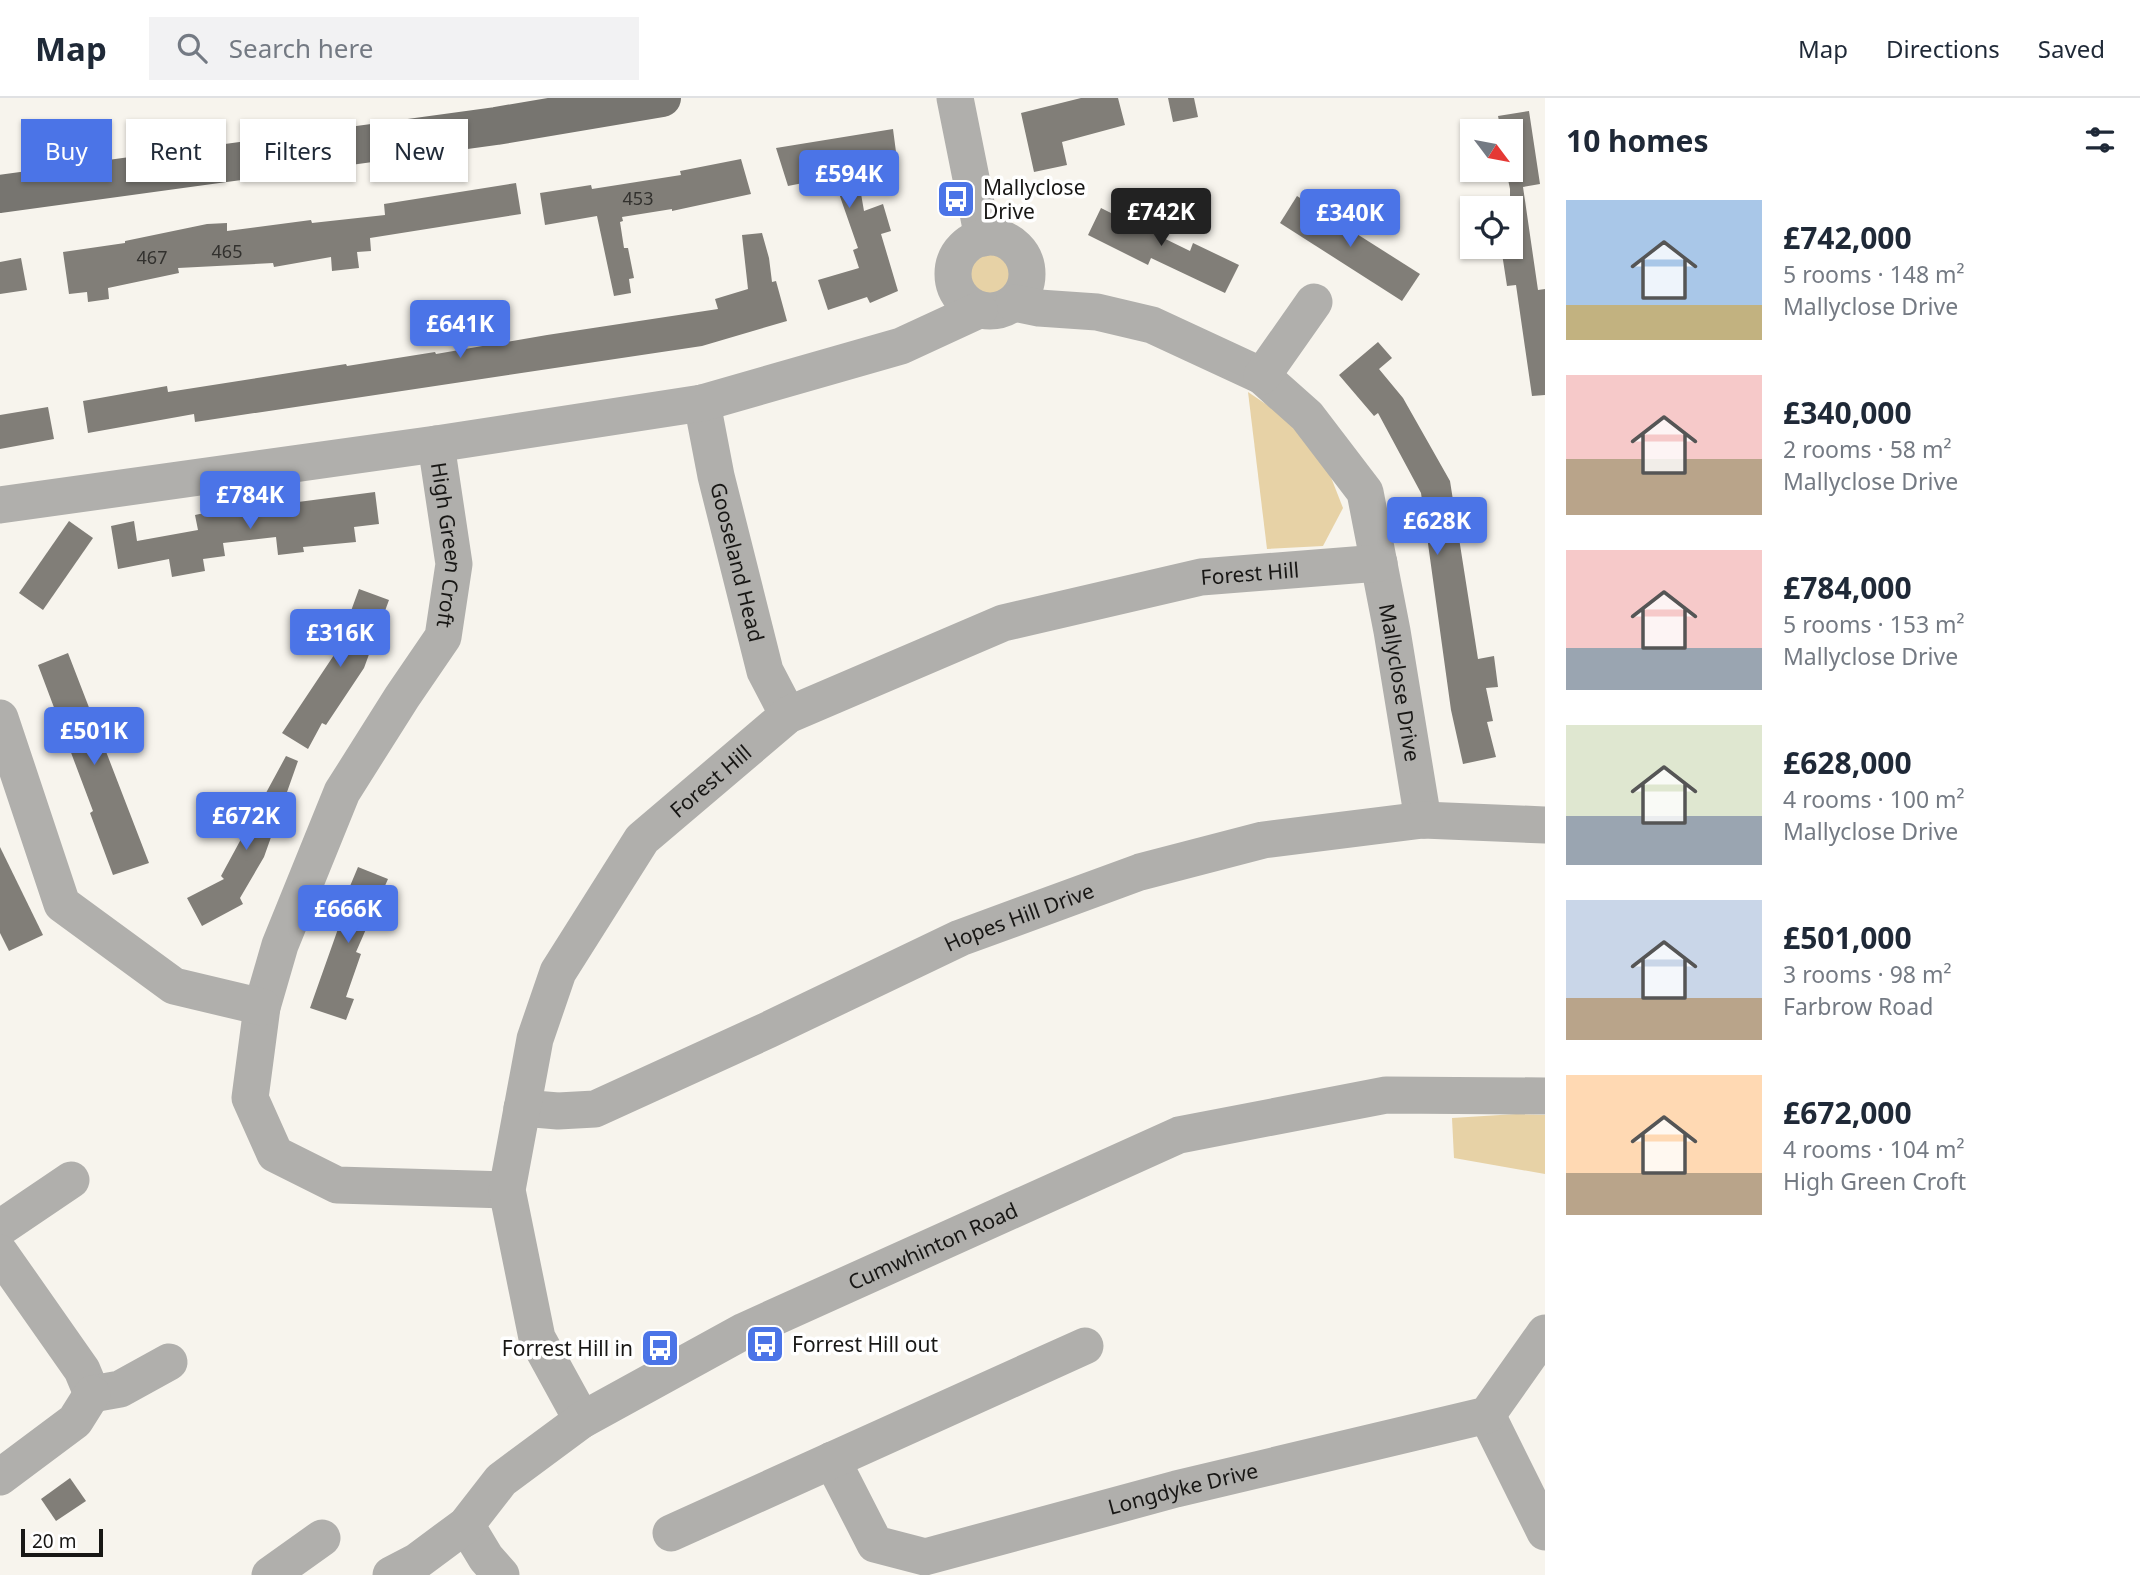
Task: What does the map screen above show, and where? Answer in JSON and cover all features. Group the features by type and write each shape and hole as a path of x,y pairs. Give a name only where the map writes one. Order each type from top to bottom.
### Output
{"main road":[{"path":"0,194 496,126 662,98"}],"street":[{"path":"955,98 983,238"},
{"path":"979,310 969,306 955,289 953,268 956,257 963,248 983,238 1004,239 1021,253 1027,274 1026,285 1014,303"},
{"path":"1262,376 1314,302"},
{"name":"Mallyclose Drive","path":"0,505 436,444 702,402 901,346 979,310 1003,310 1014,303 1038,308 1097,312 1152,325 1262,376 1307,416 1366,492 1423,820"},
{"name":"Gooseland Head","path":"702,402 716,476 765,671 788,715"},
{"name":"High Green Croft","path":"436,444 454,564 443,637 342,792 280,945 262,1007 250,1098 275,1154 337,1185 507,1190"},
{"name":"Forest Hill","path":"582,1420 537,1338 507,1190 535,1040 558,972 642,839 788,715 1003,623 1201,577 1378,563"},
{"path":"0,718 62,904 174,986 262,1007"},
{"name":"Hopes Hill Drive","path":"522,1108 558,1111 595,1109 960,938 1140,872 1263,840 1423,820 1545,825"},
{"name":"Cumwhinton Road","path":"391,1575 416,1562 466,1525 501,1480 582,1420 744,1331 1180,1135 1386,1095 1545,1096"},
{"path":"0,1228 71,1180"},
{"path":"0,1253 82,1370 92,1394"},
{"path":"1545,1333 1487,1415 1545,1532"},
{"path":"671,1533 1085,1346"},
{"path":"0,1477 75,1421 92,1394 120,1389 169,1362"},
{"name":"Longdyke Drive","path":"832,1460 874,1544 925,1557 1176,1489 1487,1415"},
{"path":"466,1525 486,1559 501,1575"},
{"path":"270,1575 323,1538"}],"shaded area":[{"path":"989,248 1006,255 1013,272 1006,289 989,296 972,289 965,272 972,255"},
{"path":"1248,392 1285,417 1325,462 1343,508 1323,546 1267,549"},
{"path":"1545,1115 1545,1174 1454,1158 1452,1118"}],"building":[{"path":"1081,98 1118,98 1125,125 1062,142 1067,165 1034,172 1021,113"},
{"path":"1168,98 1194,98 1198,117 1173,122"},
{"path":"1529,111 1540,184 1523,187 1538,290 1545,289 1545,395 1532,396 1516,285 1507,286 1503,259 1523,259 1523,196 1510,196 1509,182 1523,182 1523,119 1499,119 1498,116"},
{"path":"893,129 896,152 855,159 864,211 883,204 891,231 881,234 898,291 870,303 867,297 828,310 818,280 859,268 853,250 858,248 836,185 824,187 823,179 788,186 776,148"},
{"path":"741,159 751,194 672,211 622,217 623,221 620,222 624,248 628,248 634,278 629,279 631,293 614,296 597,216 545,225 540,193 591,185 592,189 681,175 680,171"},
{"path":"516,183 521,214 370,238 371,251 357,252 359,268 332,271 331,257 274,267 273,263 178,268 179,273 108,288 109,299 88,302 87,292 69,294 63,252 125,243 207,224 227,223 227,231 311,220 312,223 385,215 384,204"},
{"path":"1297,196 1420,274 1402,301 1280,223"},
{"path":"1120,204 1152,220 1147,230 1190,251 1193,243 1239,265 1225,293 1151,258 1148,265 1088,235 1101,208 1115,215"},
{"path":"762,233 772,282 776,281 787,321 702,346 195,422 194,414 88,433 83,401 167,386 168,392 346,364 436,354 718,309 715,299 748,289 742,235"},
{"path":"21,258 27,290 0,294 0,262"},
{"path":"1378,342 1392,358 1379,369 1403,398 1450,481 1478,659 1494,656 1498,687 1486,688 1493,721 1487,722 1496,757 1463,764 1451,710 1421,493 1378,413 1374,416 1339,375"},
{"path":"48,407 54,439 0,449 0,415"},
{"path":"375,492 379,524 354,527 356,542 303,547 304,552 278,555 276,537 223,543 225,556 203,559 205,571 172,577 169,559 118,569 111,526 134,521 137,541 198,530 195,515 232,507"},
{"path":"69,521 93,538 43,610 19,593"},
{"path":"359,589 389,600 364,668 326,725 322,723 308,749 282,733 336,652"},
{"path":"68,653 149,863 113,875 90,813 93,811 38,665"},
{"path":"286,756 298,761 264,857 240,898 243,904 202,926 187,898 224,879 221,876"},
{"path":"0,847 43,935 9,951 0,933"},
{"path":"358,867 388,879 356,952 361,954 346,997 354,999 346,1020 310,1008 344,912 340,910"},
{"path":"70,1478 86,1501 56,1521 41,1499"}],"place":[{"name":"Mallyclose Drive","path":"956,199"},
{"name":"Forrest Hill out","path":"765,1344"},
{"name":"Forrest Hill in","path":"660,1348"}]}
